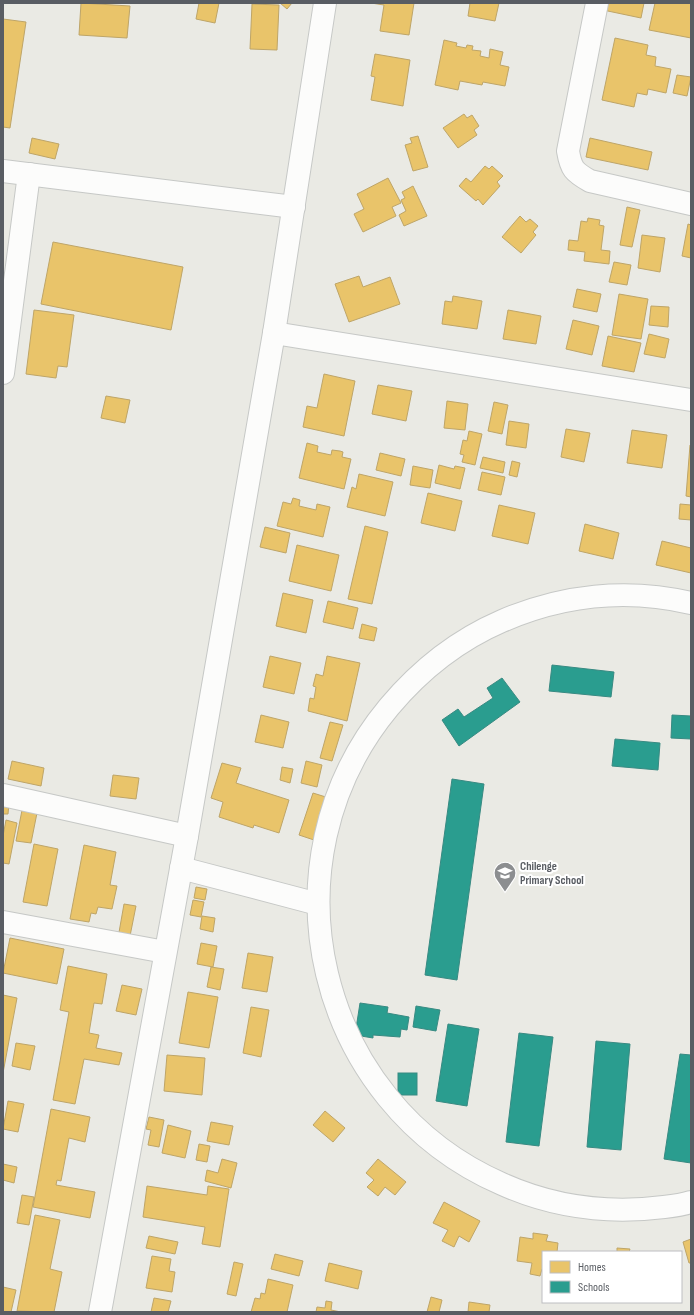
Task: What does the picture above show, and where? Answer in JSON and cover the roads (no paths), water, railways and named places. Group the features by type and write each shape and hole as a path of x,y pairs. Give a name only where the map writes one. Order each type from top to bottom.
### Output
{"street":[{"path":"100,1312 187,836 274,333 325,3"},
{"path":"597,3 568,151 570,164 578,174 590,181 691,204"},
{"path":"3,171 294,207"},
{"path":"3,373 29,174"},
{"path":"274,333 691,400"},
{"path":"691,602 667,597 620,594 572,599 519,614 482,630 442,655 406,687 375,724 350,765 332,809 329,822 322,856 318,904 321,946 329,987 343,1026 362,1063 386,1097 415,1128 447,1154 489,1179 521,1192 561,1204 602,1210 643,1210 691,1202"},
{"path":"3,795 187,836"},
{"path":"181,868 318,904"},
{"path":"3,922 165,952"}],"place":[{"name":"Chilenge Primary School","path":"505,892"}]}
